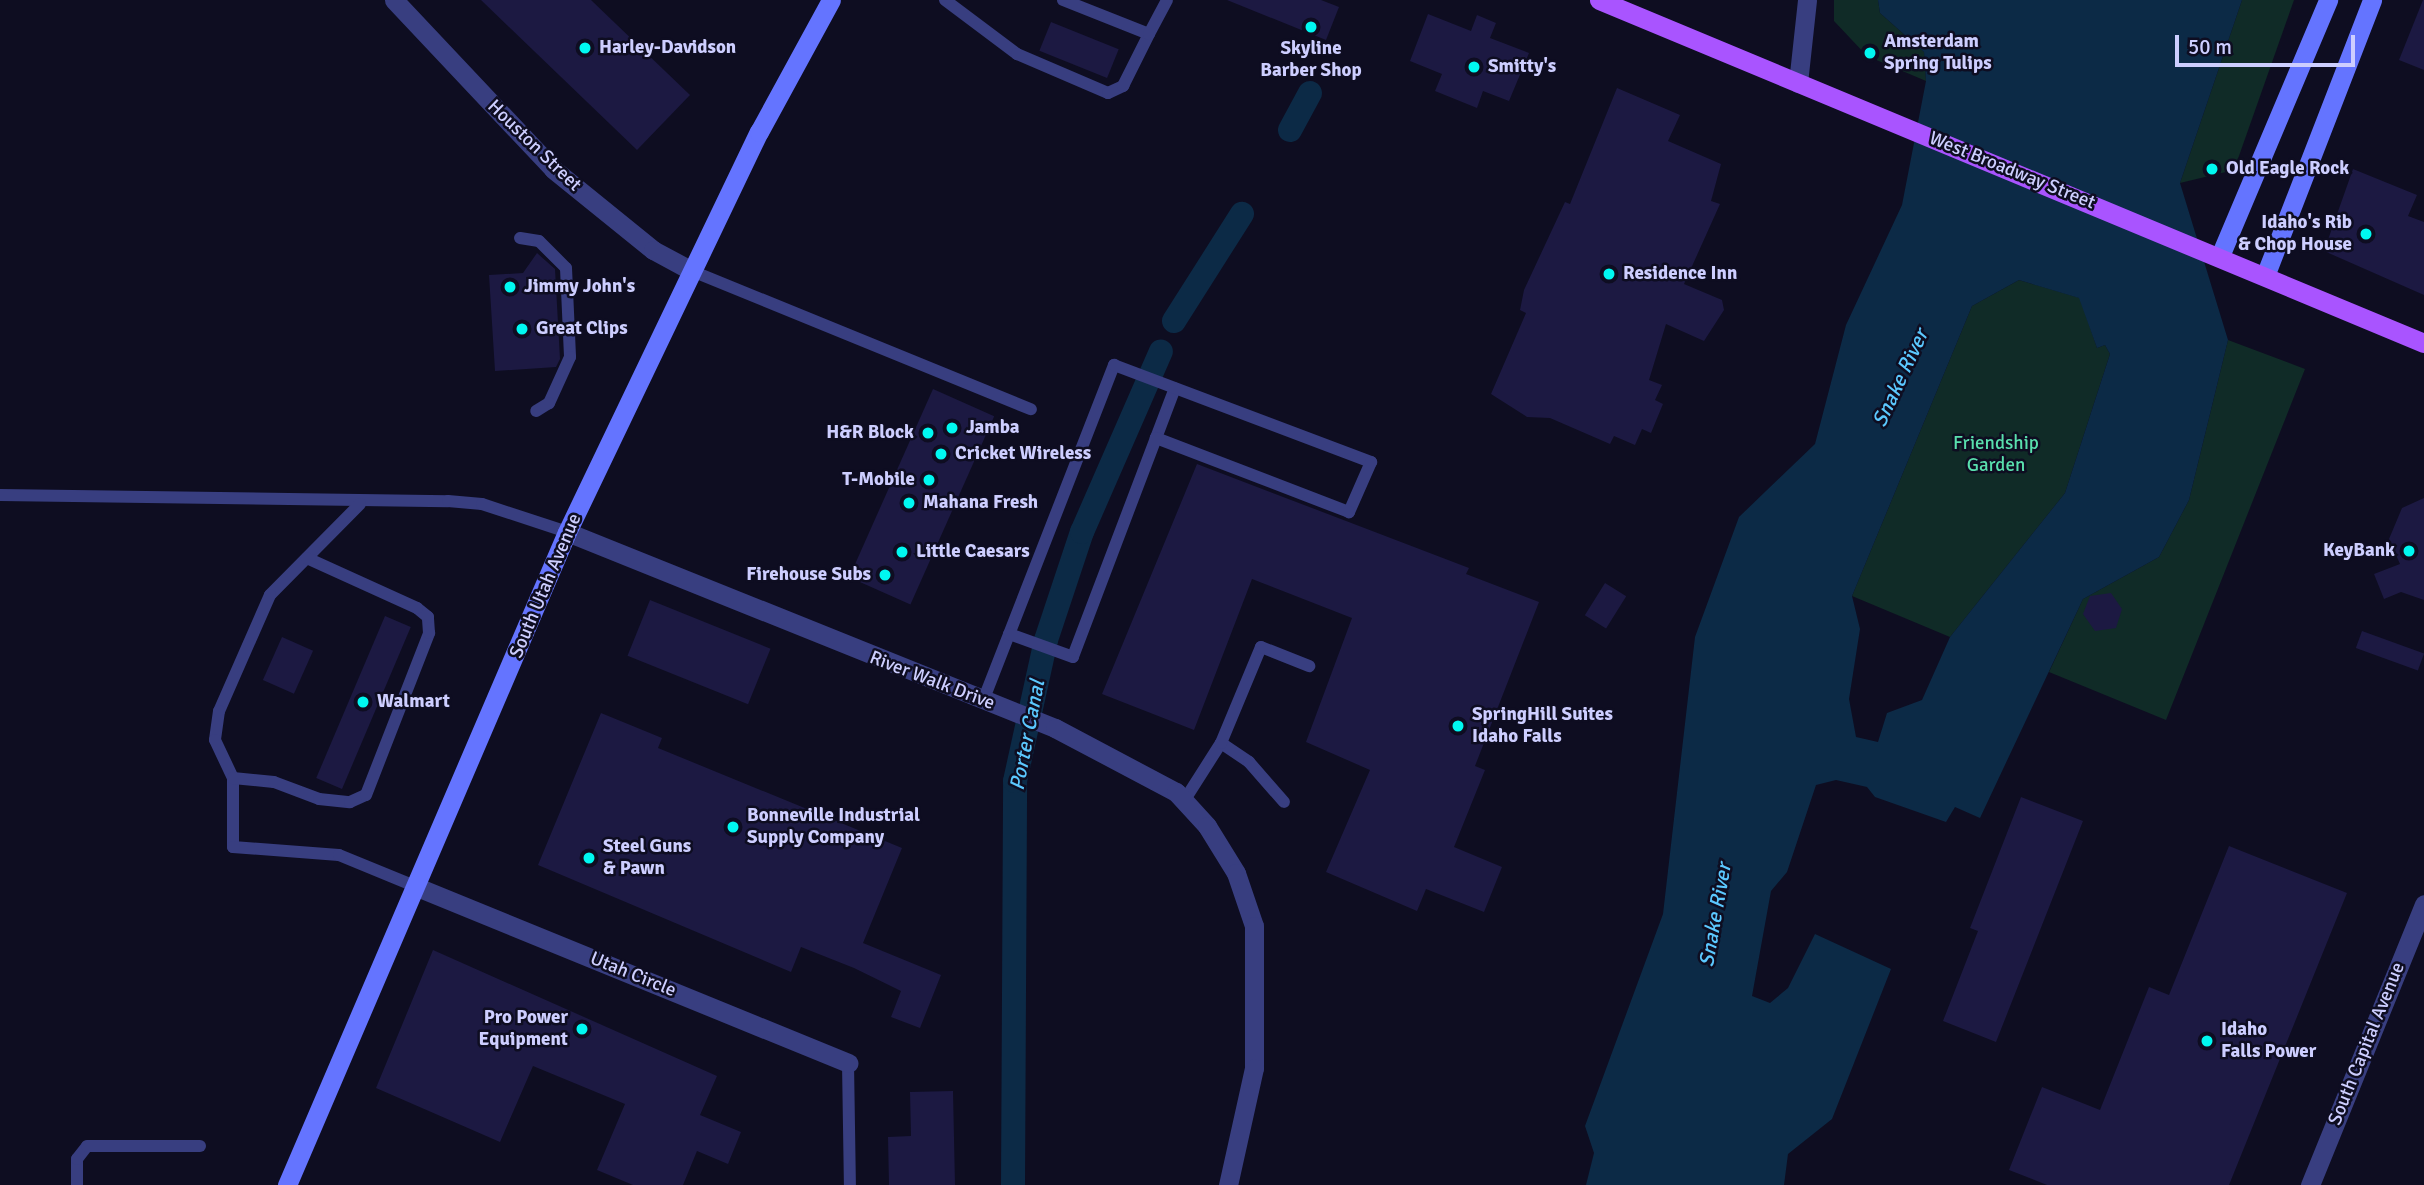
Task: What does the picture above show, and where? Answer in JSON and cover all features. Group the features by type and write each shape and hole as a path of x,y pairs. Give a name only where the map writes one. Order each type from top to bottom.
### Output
{"main road":[{"name":"South Utah Avenue","path":"287,1185 568,532 692,271 831,0"},
{"name":"West Broadway Street","path":"1599,0 2199,247 2424,343"},
{"path":"2220,256 2328,0"},
{"path":"2265,276 2372,0"}],"street":[{"name":"Houston Street","path":"394,0 554,169 653,250 692,271"},
{"path":"1798,83 1807,0"},
{"name":"River Walk Drive","path":"568,532 1055,728 1117,756 1184,801 1236,873 1254,926 1254,1068 1228,1185"},
{"name":"Utah Circle","path":"417,887 848,1063"},
{"name":"South Capital Avenue","path":"2310,1185 2424,904"}],"lane":[{"path":"945,0 1017,54 1108,93 1123,86 1167,0"},
{"path":"1063,0 1149,34"},
{"path":"520,238 538,241 566,268 570,357 549,403 536,411"},
{"path":"692,271 1031,409"},
{"path":"991,704 1009,634 1114,365 1371,462 1349,512 1156,438"},
{"path":"1009,634 1073,657 1175,388"},
{"path":"0,495 360,504 482,504 568,532"},
{"path":"360,504 271,594 219,711 215,740 233,778 233,847 339,855 417,887"},
{"path":"233,778 274,782 319,799 350,803 366,795 429,633 428,617 417,608 307,558"},
{"path":"1184,801 1221,743 1261,647 1309,666"},
{"path":"1221,743 1249,762 1284,802"},
{"path":"848,1063 850,1185"},
{"path":"77,1185 77,1159 87,1146 200,1146"}],"green space":[{"path":"1834,0 1878,0 1880,13 1924,52 1926,81 1867,56 1834,21"},
{"path":"2242,0 2294,0 2234,170 2180,183"},
{"name":"Friendship Garden","path":"2019,280 2080,298 2097,348 2105,345 2110,354 2065,493 1950,637 1852,596 1972,306"},
{"path":"2228,340 2305,369 2166,720 2049,672 2083,599 2159,557 2189,500"}],"water":[{"name":"Snake River","path":"1878,0 2242,0 2180,183 2228,340 2189,500 2159,557 2083,599 1980,818 1955,807 1946,822 1875,797 1867,787 1836,780 1816,785 1787,872 1771,891 1752,996 1770,1003 1788,988 1815,934 1891,969 1832,1119 1788,1154 1784,1185 1586,1185 1594,1153 1585,1126 1663,914 1695,637 1739,517 1815,444 1846,325 1902,205 1926,81 1924,52 1880,13","holes":["2019,280 2079,298 2097,348 2105,345 2110,354 2065,493 1950,637 1922,700 1887,713 1878,742 1856,737 1849,699 1860,629 1852,596 1972,306"]}],"building":[{"name":"Harley-Davidson","path":"481,0 591,0 690,95 637,150"},
{"name":"Skyline Barber Shop","path":"1227,0 1321,0 1339,7 1326,40"},
{"path":"2424,0 2424,70 2399,60"},
{"name":"Smitty's","path":"1428,14 1471,31 1477,15 1496,23 1490,38 1529,53 1509,101 1483,91 1477,108 1435,91 1442,74 1410,61"},
{"path":"1051,22 1119,49 1107,78 1039,51"},
{"name":"Residence Inn","path":"1617,88 1680,115 1668,141 1721,164 1711,201 1720,204 1684,284 1722,300 1724,310 1704,341 1666,324 1649,380 1662,385 1655,400 1663,404 1651,433 1642,429 1635,445 1614,436 1610,444 1550,418 1527,417 1491,394 1526,313 1520,310 1524,290 1565,202 1570,204"},
{"name":"Idaho's Rib & Chop House","path":"2353,169 2417,195 2408,216 2424,222 2424,295 2324,251"},
{"path":"537,253 555,269 560,359 556,367 495,371 489,275 523,273"},
{"path":"933,389 994,416 910,604 849,577"},
{"path":"1197,464 1469,568 1466,574 1539,602 1475,766 1485,770 1454,847 1502,867 1484,912 1426,889 1417,911 1326,872 1370,770 1306,742 1352,618 1252,579 1194,730 1102,694"},
{"name":"KeyBank","path":"2424,498 2424,600 2401,592 2384,599 2374,574 2400,564 2389,539 2402,508"},
{"path":"1605,583 1626,596 1606,628 1585,615"},
{"path":"2111,593 2122,609 2116,628 2095,631 2083,614 2090,596"},
{"path":"650,600 771,649 748,704 628,656"},
{"name":"Walmart","path":"385,616 411,627 342,789 316,778"},
{"path":"2362,631 2424,654 2418,670 2356,648"},
{"path":"282,637 313,651 294,694 263,680"},
{"path":"601,713 662,738 658,748 902,848 863,943 941,975 920,1028 891,1017 901,991 854,968 801,947 791,972 538,865"},
{"path":"2021,797 2083,821 1996,1042 1943,1021 1978,931 1970,928"},
{"name":"Idaho Falls Power","path":"2229,846 2347,893 2229,1185 2047,1185 2009,1170 2042,1087 2100,1110 2149,987 2169,995"},
{"path":"433,950 717,1076 700,1115 741,1132 728,1164 697,1151 683,1185 633,1185 597,1170 625,1104 533,1066 500,1142 376,1088"},
{"path":"953,1091 955,1185 889,1185 888,1137 911,1136 910,1092"}],"waterway":[{"name":"Porter Canal","path":"1290,130 1310,93"},
{"name":"Porter Canal","path":"1174,321 1242,214"},
{"name":"Porter Canal","path":"1013,1185 1015,781 1046,640 1082,532 1161,351"}],"place":[{"name":"Skyline Barber Shop","path":"1311,27"},
{"name":"Harley-Davidson","path":"585,48"},
{"name":"Amsterdam Spring Tulips","path":"1870,53"},
{"name":"Smitty's","path":"1474,67"},
{"name":"Old Eagle Rock","path":"2212,169"},
{"name":"Idaho's Rib & Chop House","path":"2366,234"},
{"name":"Residence Inn","path":"1609,274"},
{"name":"Jimmy John's","path":"510,287"},
{"name":"Great Clips","path":"522,329"},
{"name":"Jamba","path":"952,428"},
{"name":"H&R Block","path":"928,433"},
{"name":"Cricket Wireless","path":"941,454"},
{"name":"T-Mobile","path":"929,480"},
{"name":"Mahana Fresh","path":"909,503"},
{"name":"KeyBank","path":"2409,551"},
{"name":"Little Caesars","path":"902,552"},
{"name":"Firehouse Subs","path":"885,575"},
{"name":"Walmart","path":"363,702"},
{"name":"SpringHill Suites Idaho Falls","path":"1458,726"},
{"name":"Bonneville Industrial Supply Company","path":"733,827"},
{"name":"Steel Guns & Pawn","path":"589,858"},
{"name":"Pro Power Equipment","path":"582,1029"},
{"name":"Idaho Falls Power","path":"2207,1041"}]}
